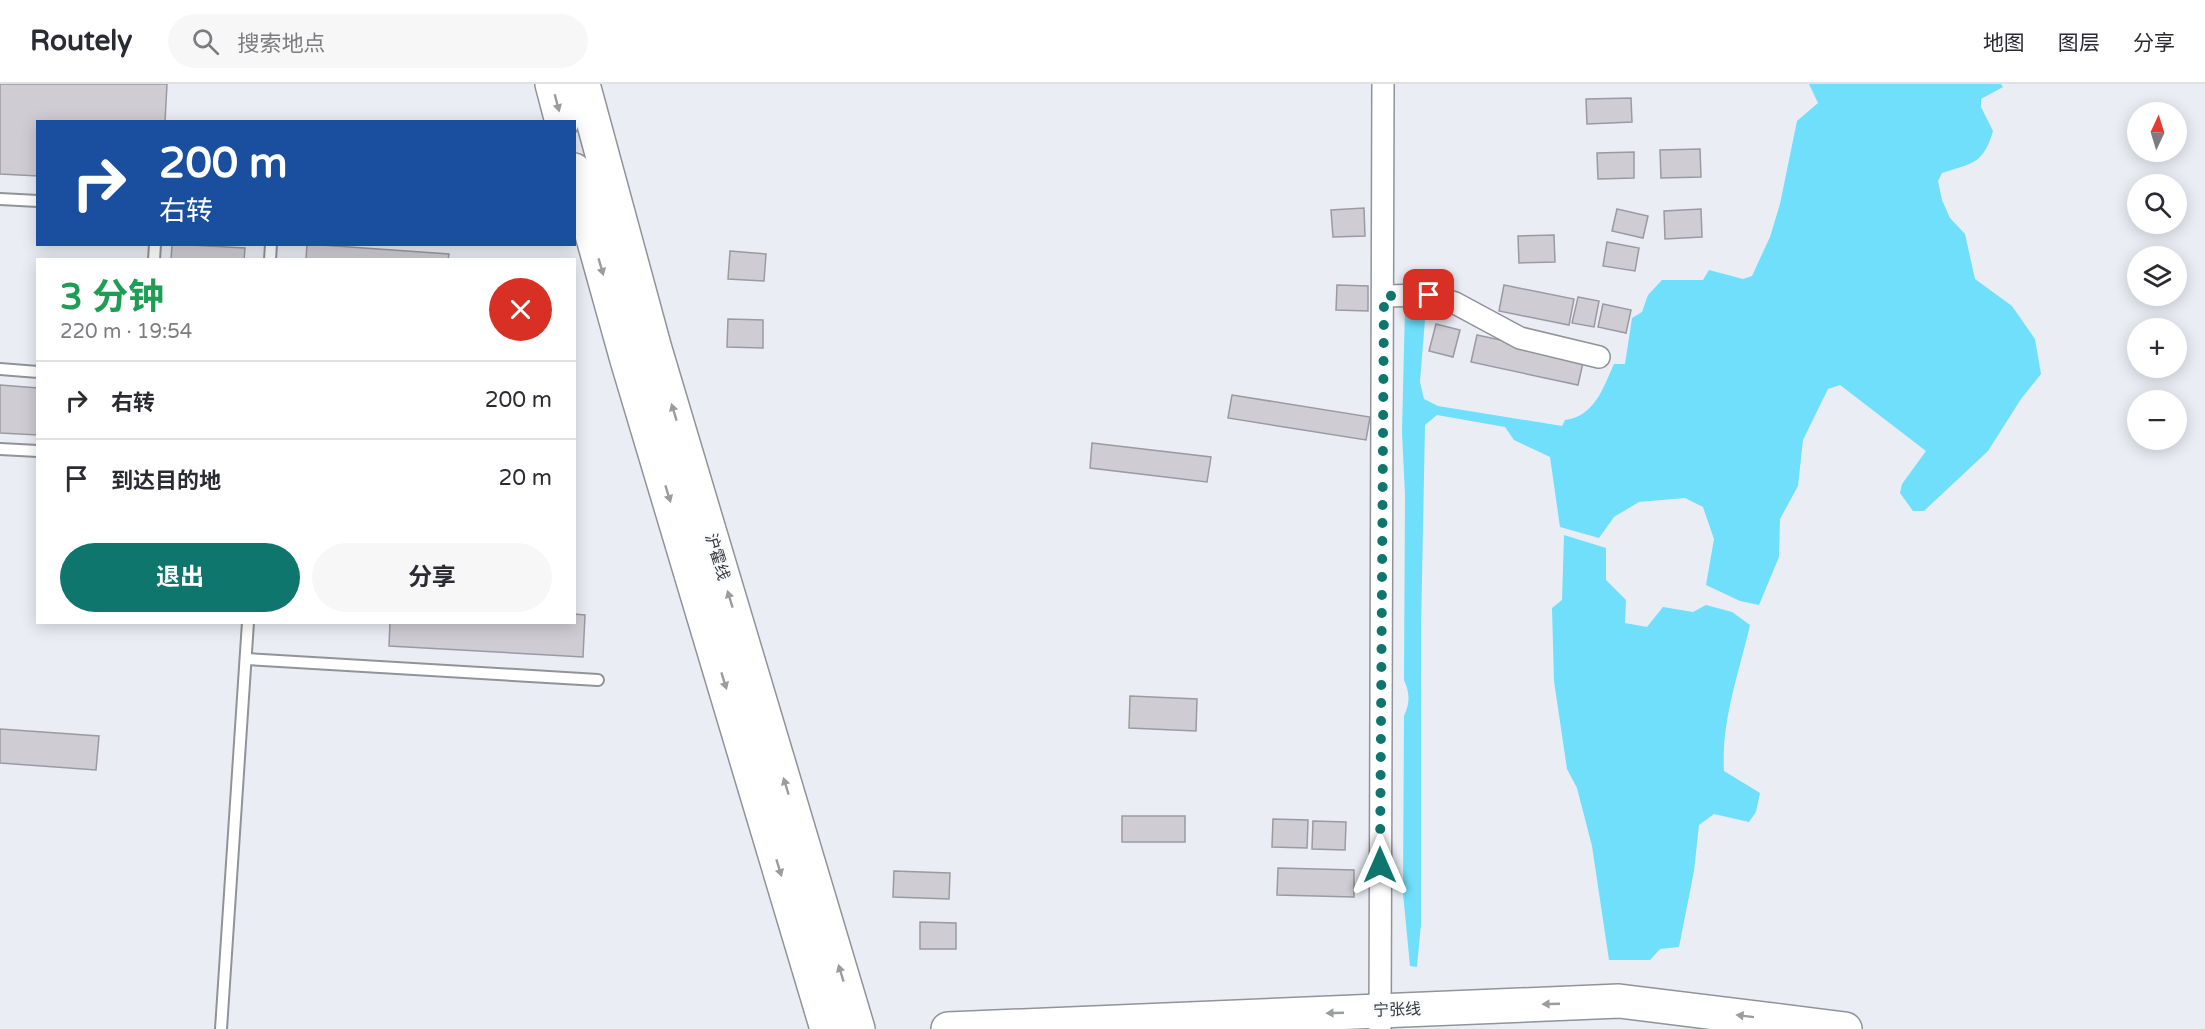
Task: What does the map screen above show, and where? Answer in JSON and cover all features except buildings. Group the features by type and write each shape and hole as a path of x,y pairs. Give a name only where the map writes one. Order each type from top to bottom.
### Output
{"main road":[{"path":"552,84 561,120"},
{"name":"沪霍线","path":"583,84 598,230 827,1029"},
{"name":"沪霍线","path":"576,175 598,230 858,1029"},
{"name":"宁张线","path":"948,1029 1380,1020 1619,1001 1845,1029"}],"street":[{"path":"1380,1020 1383,84"},
{"path":"1384,296 1429,295 1455,303 1520,338 1599,357"}],"lane":[{"path":"0,199 36,201"},
{"path":"0,369 36,372"},
{"path":"0,449 36,451"},
{"path":"221,1029 248,624"},
{"path":"246,659 598,680"}],"water":[{"path":"1809,84 2001,84 2003,87 1981,99 1981,107 1993,131 1985,150 1975,161 1942,173 1938,181 1942,200 1950,218 1965,234 1975,279 2012,306 2035,339 2041,374 2021,399 1988,451 1924,511 1913,511 1900,493 1902,484 1926,451 1840,385 1828,389 1803,440 1798,486 1780,519 1779,557 1759,605 1740,601 1706,585 1714,539 1703,507 1685,498 1639,502 1614,517 1599,538 1560,527 1550,457 1514,440 1505,427 1437,415 1425,425 1421,629 1421,924 1417,967 1410,966 1403,893 1404,716 1408,698 1404,680 1405,495 1402,432 1405,307 1426,307 1420,382 1424,399 1438,406 1562,426 1565,420 1584,413 1597,400 1614,364 1625,364 1632,318 1642,312 1648,295 1662,280 1703,280 1709,270 1743,279 1752,276 1770,237 1780,204 1797,121 1818,103"},
{"path":"1564,535 1606,548 1606,580 1626,600 1625,623 1647,627 1663,607 1693,612 1706,605 1732,612 1750,625 1728,715 1724,771 1760,793 1756,812 1749,822 1714,814 1699,825 1694,871 1679,947 1660,949 1650,960 1609,960 1592,846 1577,788 1567,769 1554,681 1552,608 1562,600"}],"route":[{"path":"1380,865 1384,296 1429,295"}]}
